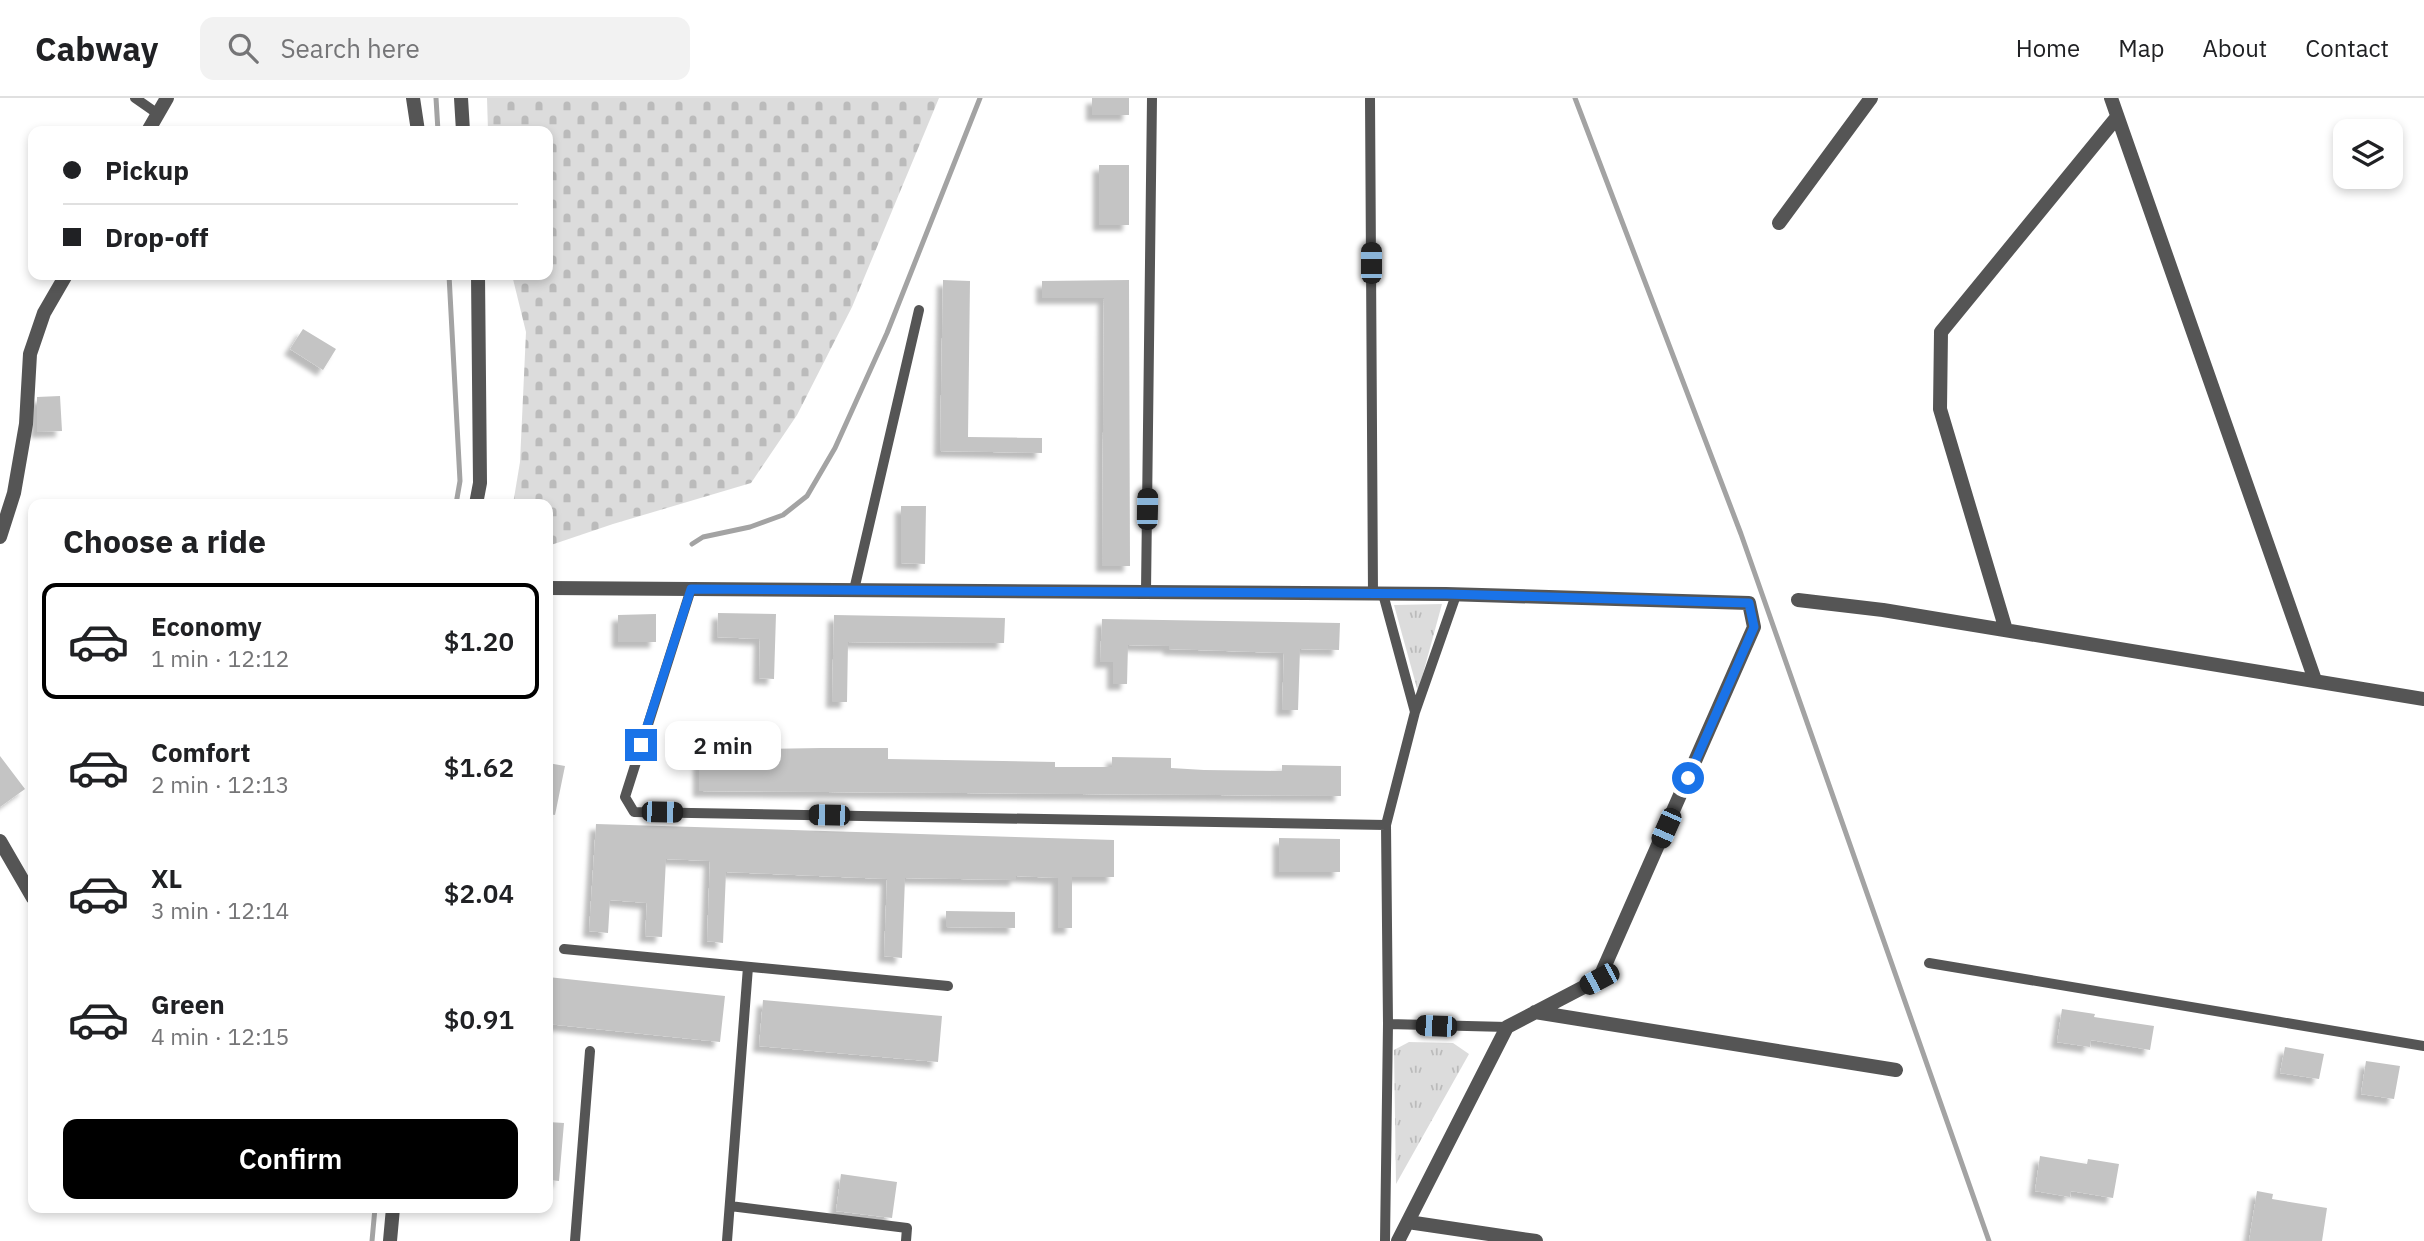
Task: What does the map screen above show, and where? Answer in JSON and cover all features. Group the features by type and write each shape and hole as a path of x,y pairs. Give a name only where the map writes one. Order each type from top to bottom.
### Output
{"street":[{"path":"151,126 167,98"},
{"path":"413,98 417,126"},
{"path":"461,98 463,126"},
{"path":"1780,223 1871,98"},
{"path":"2110,98 2315,680"},
{"path":"2006,630 1940,409 1941,332 2117,117"},
{"path":"0,537 14,493 26,424 30,354 44,313 63,280"},
{"path":"477,499 480,483 478,280"},
{"path":"553,588 1378,594 1749,603 1754,627 1599,979 1507,1027 1398,1241"},
{"path":"1798,600 1883,610 2424,699"},
{"path":"0,841 28,889"},
{"path":"1535,1012 1896,1070"},
{"path":"390,1241 393,1213"},
{"path":"1408,1222 1536,1241"}],"lane":[{"path":"135,98 158,114"},
{"path":"1146,592 1152,98"},
{"path":"1370,98 1378,594 1415,712"},
{"path":"854,590 919,310"},
{"path":"691,589 625,797 634,812 1386,825"},
{"path":"1385,1241 1388,1024 1386,825 1415,712 1456,595"},
{"path":"564,949 948,986"},
{"path":"1928,963 2424,1046"},
{"path":"727,1241 748,967"},
{"path":"1388,1024 1507,1027"},
{"path":"575,1241 590,1051"},
{"path":"730,1206 907,1228 906,1241"}],"green space":[{"path":"487,98 939,98 852,307 797,415 751,483 553,544 553,499 514,499 520,462 526,332 513,280 553,280 553,126 488,126"},
{"path":"1442,604 1418,692 1394,605"},
{"path":"1409,1042 1453,1043 1469,1054 1396,1184 1394,1050"}],"building":[{"path":"1092,98 1129,98 1129,115 1092,115"},
{"path":"1099,165 1129,165 1129,225 1099,225"},
{"path":"943,280 970,281 968,437 1042,438 1042,453 940,451"},
{"path":"1129,280 1130,566 1102,566 1104,298 1042,298 1042,281"},
{"path":"303,329 336,349 323,370 290,349"},
{"path":"60,396 62,431 37,432 37,397"},
{"path":"901,506 926,506 925,564 901,563"},
{"path":"718,613 776,614 774,679 759,678 760,639 717,637"},
{"path":"656,614 656,642 618,642 618,615"},
{"path":"834,615 1005,618 1004,643 848,642 847,702 832,702"},
{"path":"1102,619 1340,623 1339,650 1300,649 1298,710 1282,710 1284,653 1128,645 1127,684 1113,684 1113,662 1100,662"},
{"path":"888,748 888,759 1055,762 1055,767 1112,767 1112,757 1171,758 1171,768 1204,770 1282,771 1282,765 1341,766 1341,796 699,791 699,750"},
{"path":"0,756 25,789 0,807"},
{"path":"553,764 565,766 553,815"},
{"path":"596,824 1114,840 1114,877 1072,877 1072,928 1058,928 1058,878 905,878 902,958 884,956 887,879 726,872 723,943 707,941 710,861 666,859 662,937 645,936 647,903 610,900 608,933 589,931"},
{"path":"1279,838 1340,839 1340,872 1279,872"},
{"path":"946,911 1015,912 1015,928 946,927"},
{"path":"553,978 725,996 720,1042 553,1025"},
{"path":"763,1000 942,1016 938,1062 759,1046"},
{"path":"2062,1009 2154,1026 2150,1050 2091,1040 2090,1047 2057,1042"},
{"path":"2285,1047 2324,1054 2319,1079 2280,1073"},
{"path":"2366,1061 2400,1066 2394,1099 2361,1094"},
{"path":"553,1122 564,1123 559,1181 553,1180"},
{"path":"2040,1156 2087,1164 2088,1159 2119,1164 2113,1198 2071,1191 2070,1197 2035,1191"},
{"path":"841,1174 897,1182 892,1218 836,1211"},
{"path":"2257,1191 2273,1194 2272,1199 2327,1208 2322,1241 2249,1241"}],"waterway":[{"path":"436,98 438,126"},
{"path":"692,544 703,537 750,527 783,515 807,496 835,448 887,333 980,98"},
{"path":"1575,98 1741,534 1989,1241"},
{"path":"449,280 460,481 457,499"},
{"path":"372,1241 375,1213"}],"route":[{"path":"641,745 691,589 1446,594 1749,603 1754,627 1688,778"}]}
